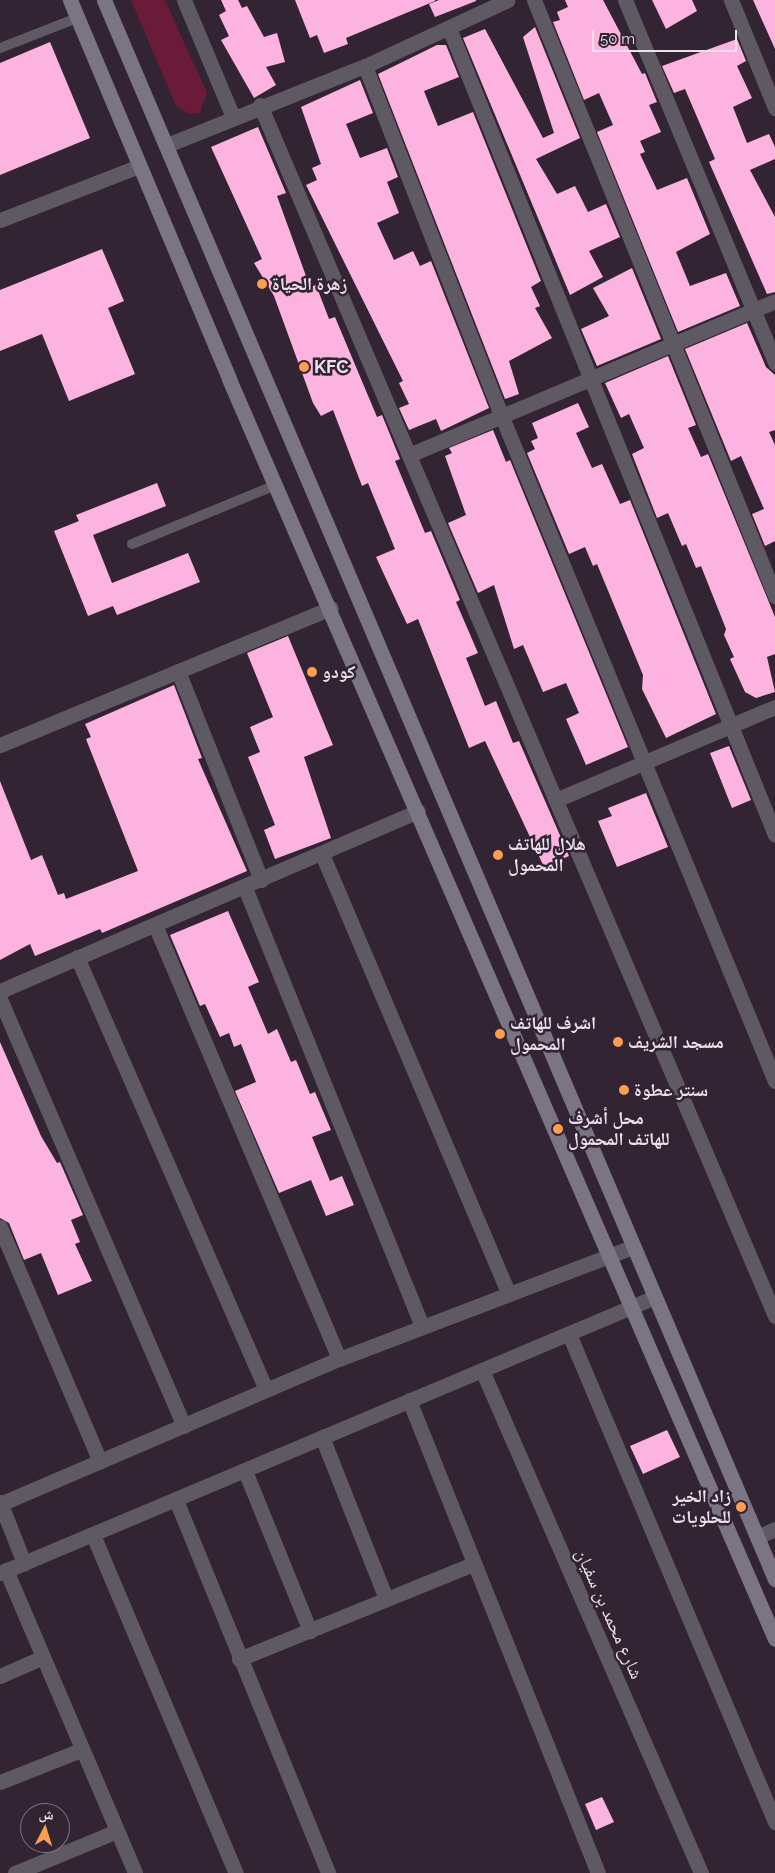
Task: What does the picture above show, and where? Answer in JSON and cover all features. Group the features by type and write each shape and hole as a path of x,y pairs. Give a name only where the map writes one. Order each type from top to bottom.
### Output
{"street":[{"path":"70,0 276,485 331,608 775,1639"},
{"path":"104,0 775,1579"},
{"path":"184,0 232,117"},
{"path":"167,146 260,105 364,66 508,0"},
{"path":"534,0 775,596"},
{"path":"625,0 775,362"},
{"path":"731,0 775,108"},
{"path":"449,28 775,835"},
{"path":"364,66 502,417 775,1081"},
{"path":"260,105 558,799 775,1316"},
{"path":"0,220 139,166"},
{"path":"409,455 591,379 672,341 775,301"},
{"path":"0,745 331,608"},
{"path":"178,671 261,880"},
{"path":"558,799 775,707"},
{"path":"0,991 77,957 245,888 418,811"},
{"path":"322,854 508,1293"},
{"path":"245,888 422,1326"},
{"path":"155,925 339,1359"},
{"path":"77,957 266,1390"},
{"path":"0,999 184,1426"},
{"path":"0,1228 100,1462"},
{"path":"24,1563 0,1503 339,1359 508,1293 633,1247"},
{"path":"135,1873 43,1657 3,1572 655,1297"},
{"path":"568,1334 775,1822"},
{"name":"شارع محمد بن سفيان","path":"482,1370 701,1873"},
{"path":"408,1400 471,1565 598,1873"},
{"path":"322,1437 386,1599"},
{"path":"245,1471 310,1630"},
{"path":"176,1500 239,1659 328,1873"},
{"path":"757,1537 775,1529"},
{"path":"94,1535 236,1873"},
{"path":"239,1659 471,1565"},
{"path":"0,1676 43,1657"},
{"path":"0,1782 81,1750"},
{"path":"15,1873 117,1831"}],"lane":[{"path":"0,48 77,18"},
{"path":"132,544 276,485"}],"shaded area":[{"path":"131,0 165,0 207,93 200,113 189,114 176,106"}],"building":[{"path":"221,0 238,0 242,8 247,6 264,37 277,33 285,62 266,67 276,85 254,98 221,40 229,36 219,15 226,11"},
{"path":"295,0 435,1 346,38 348,44 324,53 317,35 310,38"},
{"path":"439,0 476,1 435,17 429,4"},
{"path":"565,0 603,0 642,74 645,73 657,102 649,105 661,132 640,141 645,152 640,154 657,190 687,178 710,234 676,252 690,286 726,273 740,306 678,332 597,132 613,125 599,93 584,100 553,22 560,20 557,12 568,7"},
{"path":"652,0 692,0 697,11 666,29"},
{"path":"753,0 775,0 775,49"},
{"path":"535,27 580,138 536,159 557,194 575,186 588,212 606,204 620,237 589,251 603,277 570,295 463,38 485,29 543,138 554,133 523,37"},
{"path":"737,39 746,61 737,66 752,98 733,107 747,143 769,134 775,147 775,159 750,170 775,217 775,292 767,294 709,162 715,159 685,89 674,93 662,66"},
{"path":"50,42 90,138 0,175 0,63"},
{"path":"437,45 446,45 459,77 424,91 438,126 473,112 541,281 531,287 540,306 535,308 552,338 509,361 519,394 505,399 378,74"},
{"path":"360,80 373,113 346,124 360,158 387,148 398,177 387,182 399,213 377,223 394,260 413,251 420,266 431,261 489,408 441,431 436,419 409,430 399,408 409,404 399,383 403,381 306,185 317,180 312,168 321,164 301,107"},
{"path":"258,127 286,193 277,196 310,287 316,285 329,319 335,317 377,417 382,415 400,459 395,461 425,533 431,531 460,600 456,602 478,653 466,658 485,706 496,701 513,743 519,741 569,856 544,867 485,741 469,748 418,619 407,624 376,557 395,549 368,483 362,486 333,410 321,416 313,403 274,296 254,263 262,259 211,147"},
{"path":"102,249 124,301 108,308 135,374 69,401 42,334 0,351 0,290"},
{"path":"632,268 661,339 597,366 581,329 609,316 593,288"},
{"path":"747,323 766,367 775,375 775,430 769,432 775,445 775,541 765,546 752,514 764,509 741,456 731,461 685,349"},
{"path":"668,356 696,425 688,428 701,457 708,454 775,617 775,654 767,657 775,692 756,698 745,692 730,659 734,657 724,635 726,629 701,566 696,568 686,544 682,546 668,513 657,518 632,454 644,448 629,414 621,418 605,383"},
{"path":"578,403 589,427 576,433 592,468 602,464 620,504 630,500 716,714 666,738 642,689 643,675 597,564 593,566 585,547 569,554 527,453 535,449 531,441 538,438 532,423"},
{"path":"493,430 506,462 510,460 628,747 586,765 566,719 579,713 566,683 543,692 523,645 514,649 494,585 478,593 448,523 466,515 445,456 452,453 449,448"},
{"path":"157,483 166,506 93,535 112,583 188,553 200,582 117,615 113,606 88,616 54,531 79,521 76,515"},
{"path":"288,636 333,745 304,757 331,838 275,859 264,830 275,825 248,757 260,752 250,727 273,717 247,653"},
{"path":"174,685 202,758 198,759 247,871 102,933 100,929 35,956 30,944 0,960 0,781 31,860 42,855 58,895 64,893 66,899 138,871 86,739 91,737 85,724"},
{"path":"729,746 751,800 732,808 710,753"},
{"path":"646,793 668,847 617,867 598,821 612,816 608,808"},
{"path":"228,911 259,982 248,987 268,1034 277,1029 291,1062 296,1060 310,1094 315,1092 331,1130 312,1137 330,1181 342,1176 354,1205 326,1216 311,1180 279,1193 235,1091 256,1082 241,1044 234,1047 229,1033 220,1037 205,1004 200,1006 170,935"},
{"path":"0,1042 41,1136 57,1163 60,1162 83,1215 71,1220 80,1242 75,1244 92,1281 58,1295 41,1253 24,1260 9,1223 0,1218"},
{"path":"667,1430 680,1457 643,1474 630,1446"},
{"path":"602,1797 614,1822 596,1830 585,1804"}],"place":[{"name":"زهرة الحياة","path":"262,284"},
{"name":"KFC","path":"304,367"},
{"name":"كودو","path":"312,672"},
{"name":"هلال للهاتف المحمول","path":"498,855"},
{"name":"اشرف للهاتف المحمول","path":"500,1034"},
{"name":"مسجد الشريف","path":"618,1042"},
{"name":"سنتر عطوة","path":"624,1090"},
{"name":"محل أشرف للهاتف المحمول","path":"558,1129"},
{"name":"زاد الخير للحلويات","path":"741,1507"}]}
